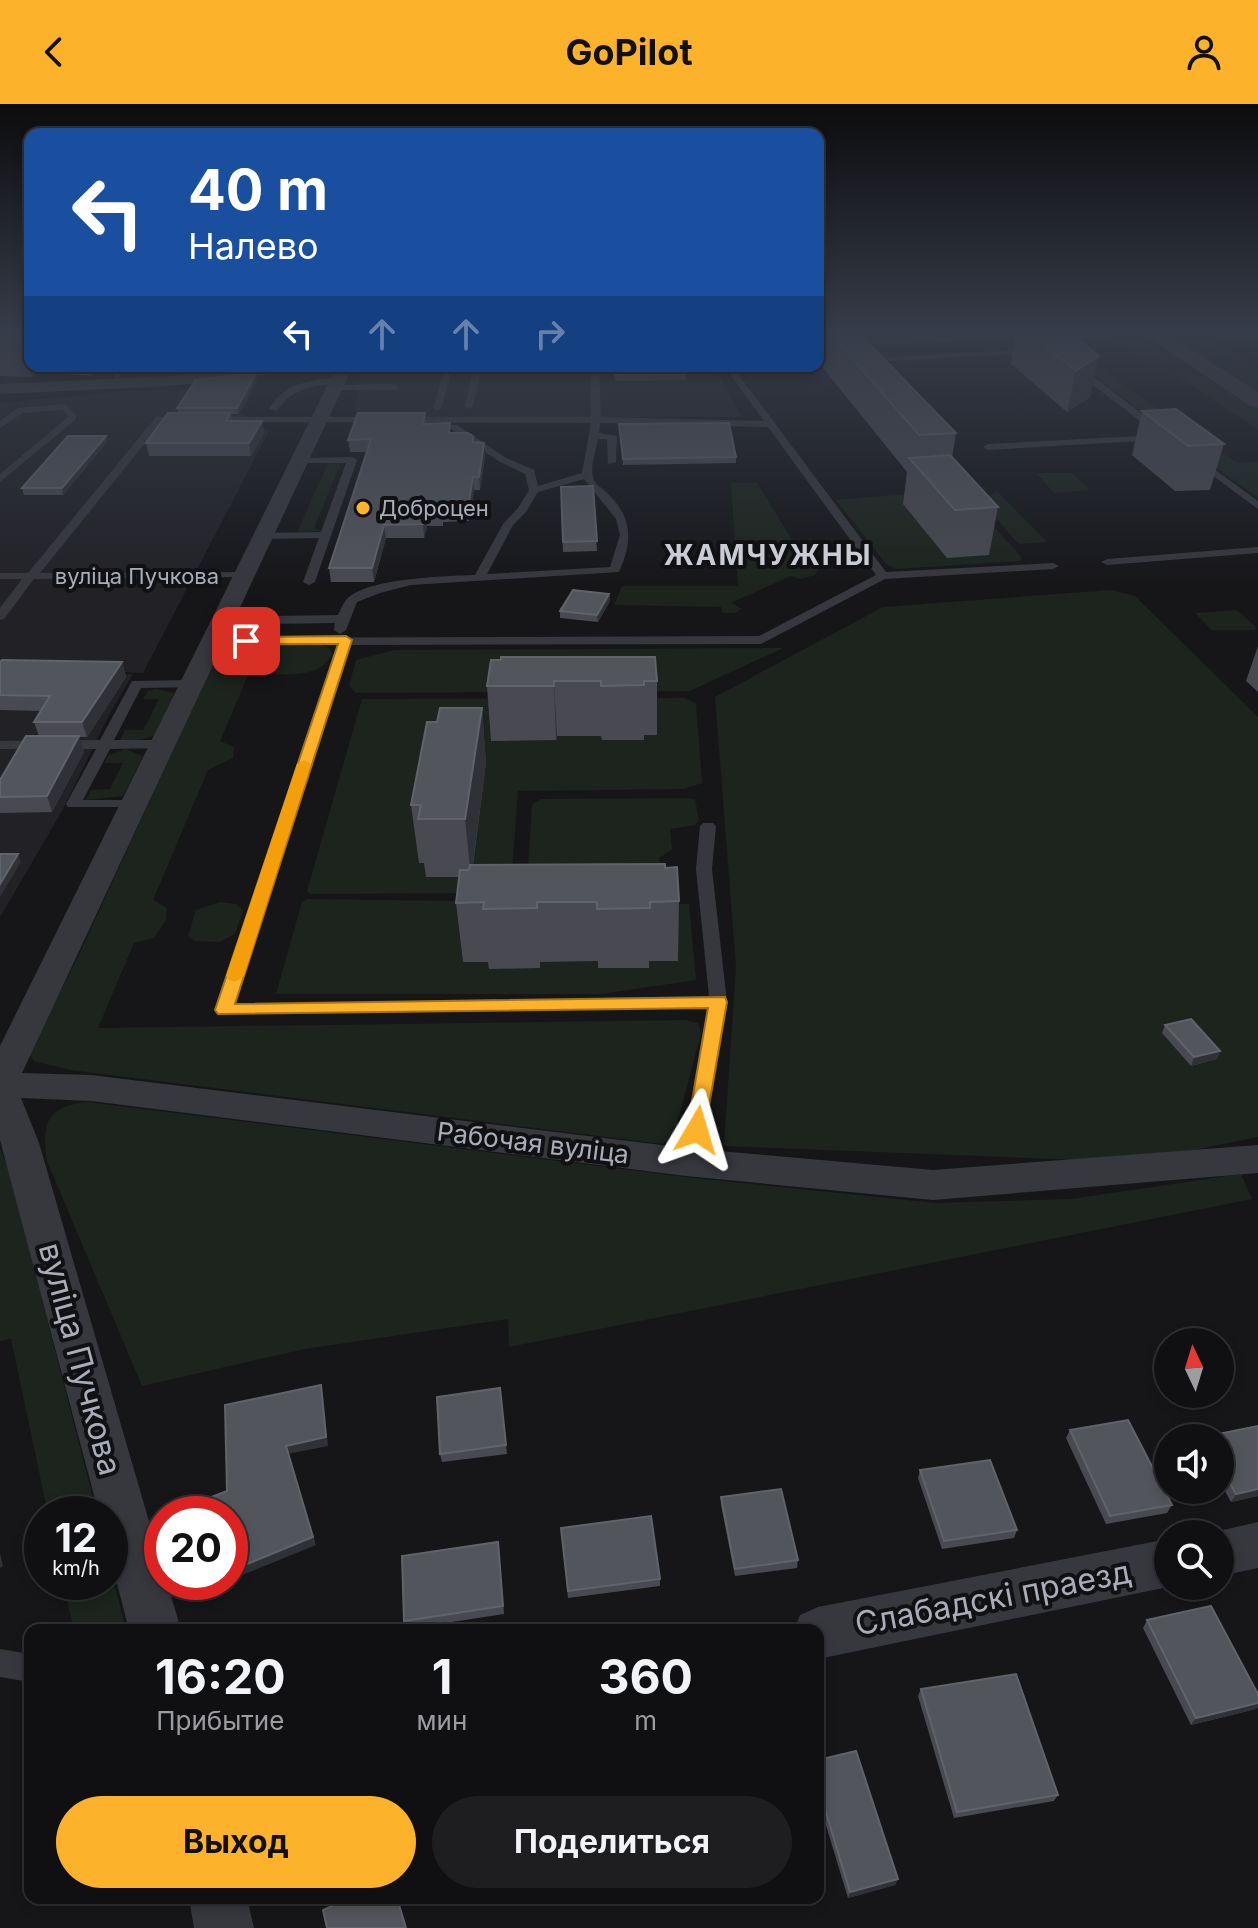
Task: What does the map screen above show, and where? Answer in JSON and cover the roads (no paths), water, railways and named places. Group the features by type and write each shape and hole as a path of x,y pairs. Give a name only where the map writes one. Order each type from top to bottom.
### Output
{"street":[{"name":"вуліца Пучкова","path":"153,1624 20,1143 9,1119 0,1085 322,417"},
{"name":"Рабочая вуліца","path":"0,1085 91,1088 686,1162 933,1185 1258,1159"},
{"path":"1234,1549 1258,1545"},
{"name":"Слабадскі праезд","path":"824,1632 1154,1566"},
{"path":"219,1904 224,1928"}],"lane":[{"path":"0,479 73,417"},
{"path":"764,417 883,576"},
{"path":"988,447 1166,437 1140,417"},
{"name":"вуліца Пучкова","path":"31,576 159,419 596,420 769,424"},
{"path":"238,432 246,419"},
{"path":"441,420 503,460 530,472 534,490"},
{"path":"596,420 587,475 591,485 604,495 621,519 625,535 615,570 411,582 376,590 352,600 342,619 342,640 224,1010 718,1002"},
{"path":"594,436 612,436 611,462"},
{"path":"1185,451 1258,506"},
{"path":"301,460 352,460 309,582"},
{"path":"479,578 508,524 522,510 534,490 587,475"},
{"path":"263,536 326,535"},
{"path":"1107,562 1258,550"},
{"path":"214,642 761,640 883,576 1053,566"},
{"name":"вуліца Пучкова","path":"31,576 244,575"},
{"path":"0,576 31,576"},
{"path":"0,616 31,576"},
{"path":"270,620 342,619"},
{"path":"136,804 73,804 137,684 192,684"},
{"path":"0,745 165,744"},
{"path":"686,1162 697,1130 718,1002 704,869 708,826"},
{"path":"0,1663 24,1667"}],"place":[{"name":"Доброцен","path":"363,508"}],"district":[{"name":"ЖАМЧУЖНЫ","path":"768,555"}]}
